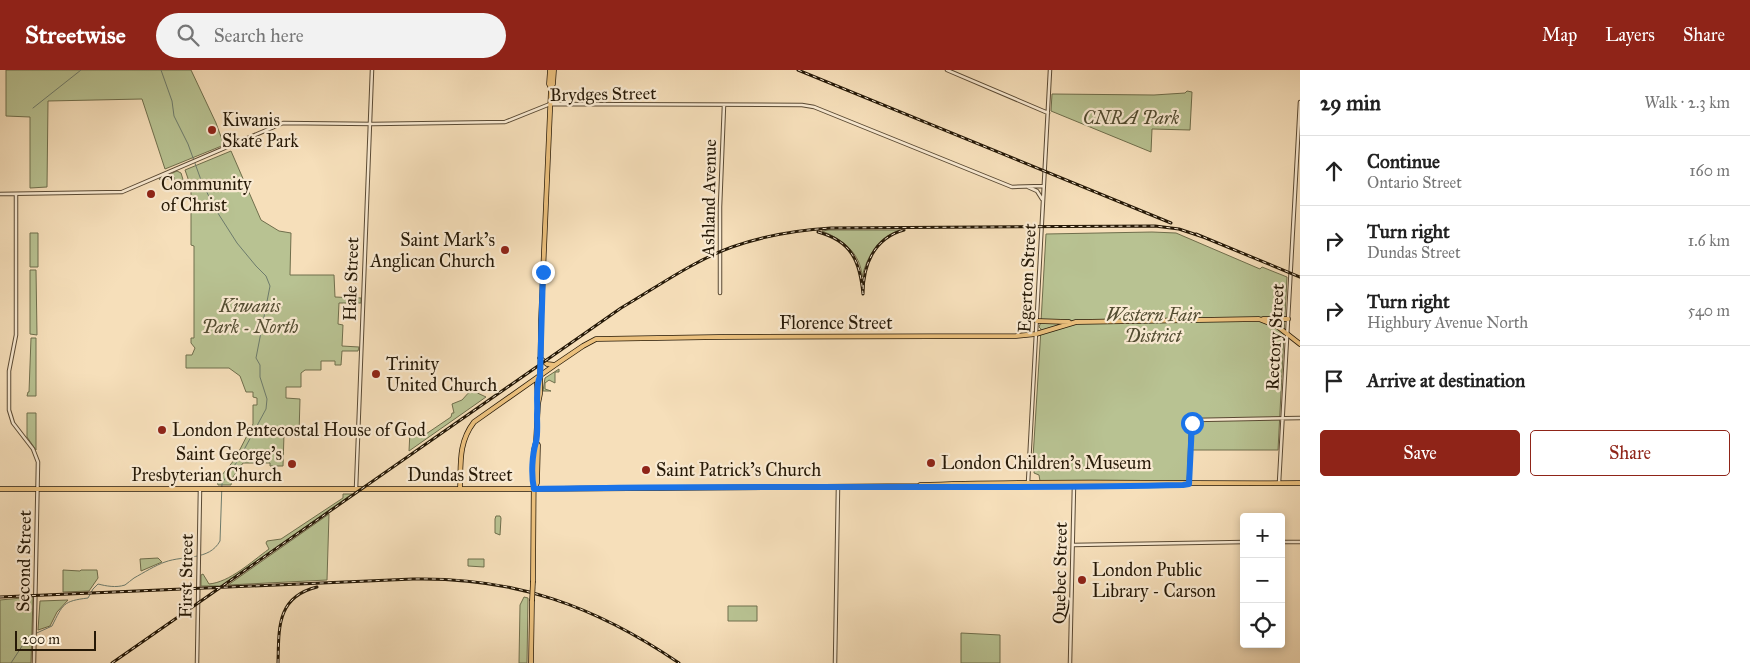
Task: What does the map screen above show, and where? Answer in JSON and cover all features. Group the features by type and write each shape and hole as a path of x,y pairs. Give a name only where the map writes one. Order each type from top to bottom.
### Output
{"main road":[{"path":"550,70 549,84 551,88"},
{"path":"531,663 534,489 532,483 538,404 537,384 540,376 550,104 554,70"},
{"path":"1259,319 1288,319"},
{"name":"Florence Street","path":"460,489 462,444 466,433 474,422 555,365 596,339 1016,336 1036,334 1076,322 1259,319 1277,326 1300,344"},
{"path":"1037,321 1076,322"},
{"path":"540,358 547,364 555,365"},
{"name":"Dundas Street","path":"919,486 928,484 1300,483"},
{"path":"961,487 970,484"},
{"name":"Dundas Street","path":"0,489 534,489 1028,485"}],"street":[{"name":"Hale Street","path":"356,489 372,70"},
{"path":"947,70 1048,113"},
{"name":"Egerton Street","path":"1028,485 1050,70"},
{"name":"Rectory Street","path":"1279,483 1300,102"},
{"name":"Brydges Street","path":"16,194 122,192 283,123 505,122 550,104 802,105 814,107 1012,188 1044,186"},
{"name":"Ashland Avenue","path":"720,293 720,207 724,105"},
{"path":"1026,186 1037,191 1043,200"},
{"path":"0,194 16,194"},
{"name":"Second Street","path":"16,194 16,335 9,371 9,410 14,422 37,456 34,663"},
{"path":"1187,484 1191,426 1194,421 1200,419 1300,418"},
{"name":"Quebec Street","path":"1070,663 1074,485"},
{"path":"835,663 838,487"},
{"name":"First Street","path":"198,663 200,489"},
{"path":"1073,545 1240,542"},
{"path":"1285,542 1300,542"}],"green space":[{"path":"6,70 191,70 216,123 224,145 165,169 142,99 48,101 47,187 30,188 30,117 6,116"},
{"name":"CNRA Park","path":"1187,91 1192,92 1190,130 1152,129 1151,152 1051,111 1052,94 1154,95 1185,93"},
{"name":"Kiwanis Park - North","path":"231,151 261,220 279,231 291,233 290,275 334,275 335,297 361,298 361,303 339,303 338,324 343,325 342,346 359,347 358,351 342,351 341,365 335,365 335,361 321,361 321,370 305,370 301,373 301,387 286,387 286,398 300,399 299,434 284,434 283,466 270,466 270,463 243,463 233,477 231,485 218,485 217,481 235,459 253,424 253,405 257,405 257,398 253,397 253,392 246,392 240,376 229,368 186,368 186,355 192,355 195,348 191,343 191,338 194,338 194,246 191,245 191,187 185,170"},
{"path":"177,171 181,173 185,186 175,187 174,177 162,181 159,179"},
{"path":"900,230 886,237 875,248 867,262 862,277 858,261 849,248 837,238 822,231"},
{"path":"30,233 38,233 38,267 30,267"},
{"name":"Western Fair District","path":"1176,233 1260,269 1262,267 1287,277 1278,450 1189,450 1187,481 1040,481 1039,475 1034,473 1035,461 1033,458 1041,329 1039,327 1041,322 1046,234"},
{"path":"30,270 36,270 37,335 30,334"},
{"path":"31,338 36,338 36,396 27,396 29,392"},
{"path":"559,369 559,372 555,372 555,383 549,380 545,383 545,389 551,391 543,391 545,378"},
{"path":"471,390 486,397 409,451 410,431 417,432 423,436 451,417 452,413 454,413 452,404 462,400"},
{"path":"27,413 36,413 36,450 27,437"},
{"path":"343,494 352,494 221,586 201,586 201,575 203,574 209,584 225,580 269,549 267,541 281,539 343,498"},
{"path":"329,514 327,580 228,585"},
{"path":"496,516 501,518 500,535 495,533"},
{"path":"158,558 162,562 141,571 140,559"},
{"path":"468,559 484,559 484,567 468,566"},
{"path":"63,570 97,570 98,578 89,591 63,592"},
{"path":"33,597 31,663 0,663 0,600"},
{"path":"524,597 528,598 527,663 519,663 520,605"},
{"path":"68,600 57,612 50,626 38,630 40,601"},
{"path":"728,606 757,606 757,621 728,621"},
{"path":"961,633 1000,635 1000,663 961,663"}],"waterway":[{"path":"33,108 81,70"},
{"path":"11,663 28,637 52,626 65,605 69,602 88,598 98,584 115,587 122,586 161,563 203,555 215,547 220,541 222,483 239,459 266,409 267,399 260,377 260,365 256,358 270,286 266,276 237,243 214,207 201,180 188,144 174,116 172,101 161,70"}],"railway":[{"path":"798,70 1171,223"},
{"path":"112,663 621,308 689,267 732,247 781,234 831,228 1155,226 1179,229 1203,237"},
{"path":"818,232 839,241 852,254 859,272 863,294 865,273 872,254 885,239 904,230"},
{"path":"1196,234 1300,277"},
{"path":"0,597 413,579 486,583 553,599 585,611 648,643 679,663"},
{"path":"278,663 280,627 282,616 287,606 294,598 317,587"}],"place":[{"name":"Kiwanis Skate Park","path":"212,130"},
{"name":"Community of Christ","path":"151,194"},
{"name":"Saint Mark's Anglican Church","path":"505,250"},
{"name":"Trinity United Church","path":"376,374"},
{"name":"London Pentecostal House of God","path":"162,430"},
{"name":"London Children's Museum","path":"931,463"},
{"name":"Saint George's Presbyterian Church","path":"292,464"},
{"name":"Saint Patrick's Church","path":"646,470"},
{"name":"London Public Library - Carson","path":"1082,580"}],"route":[{"path":"543,272 540,376 536,394 538,404 532,483 534,489 919,486 985,488 1006,486 1183,485 1189,484 1192,423"}]}
